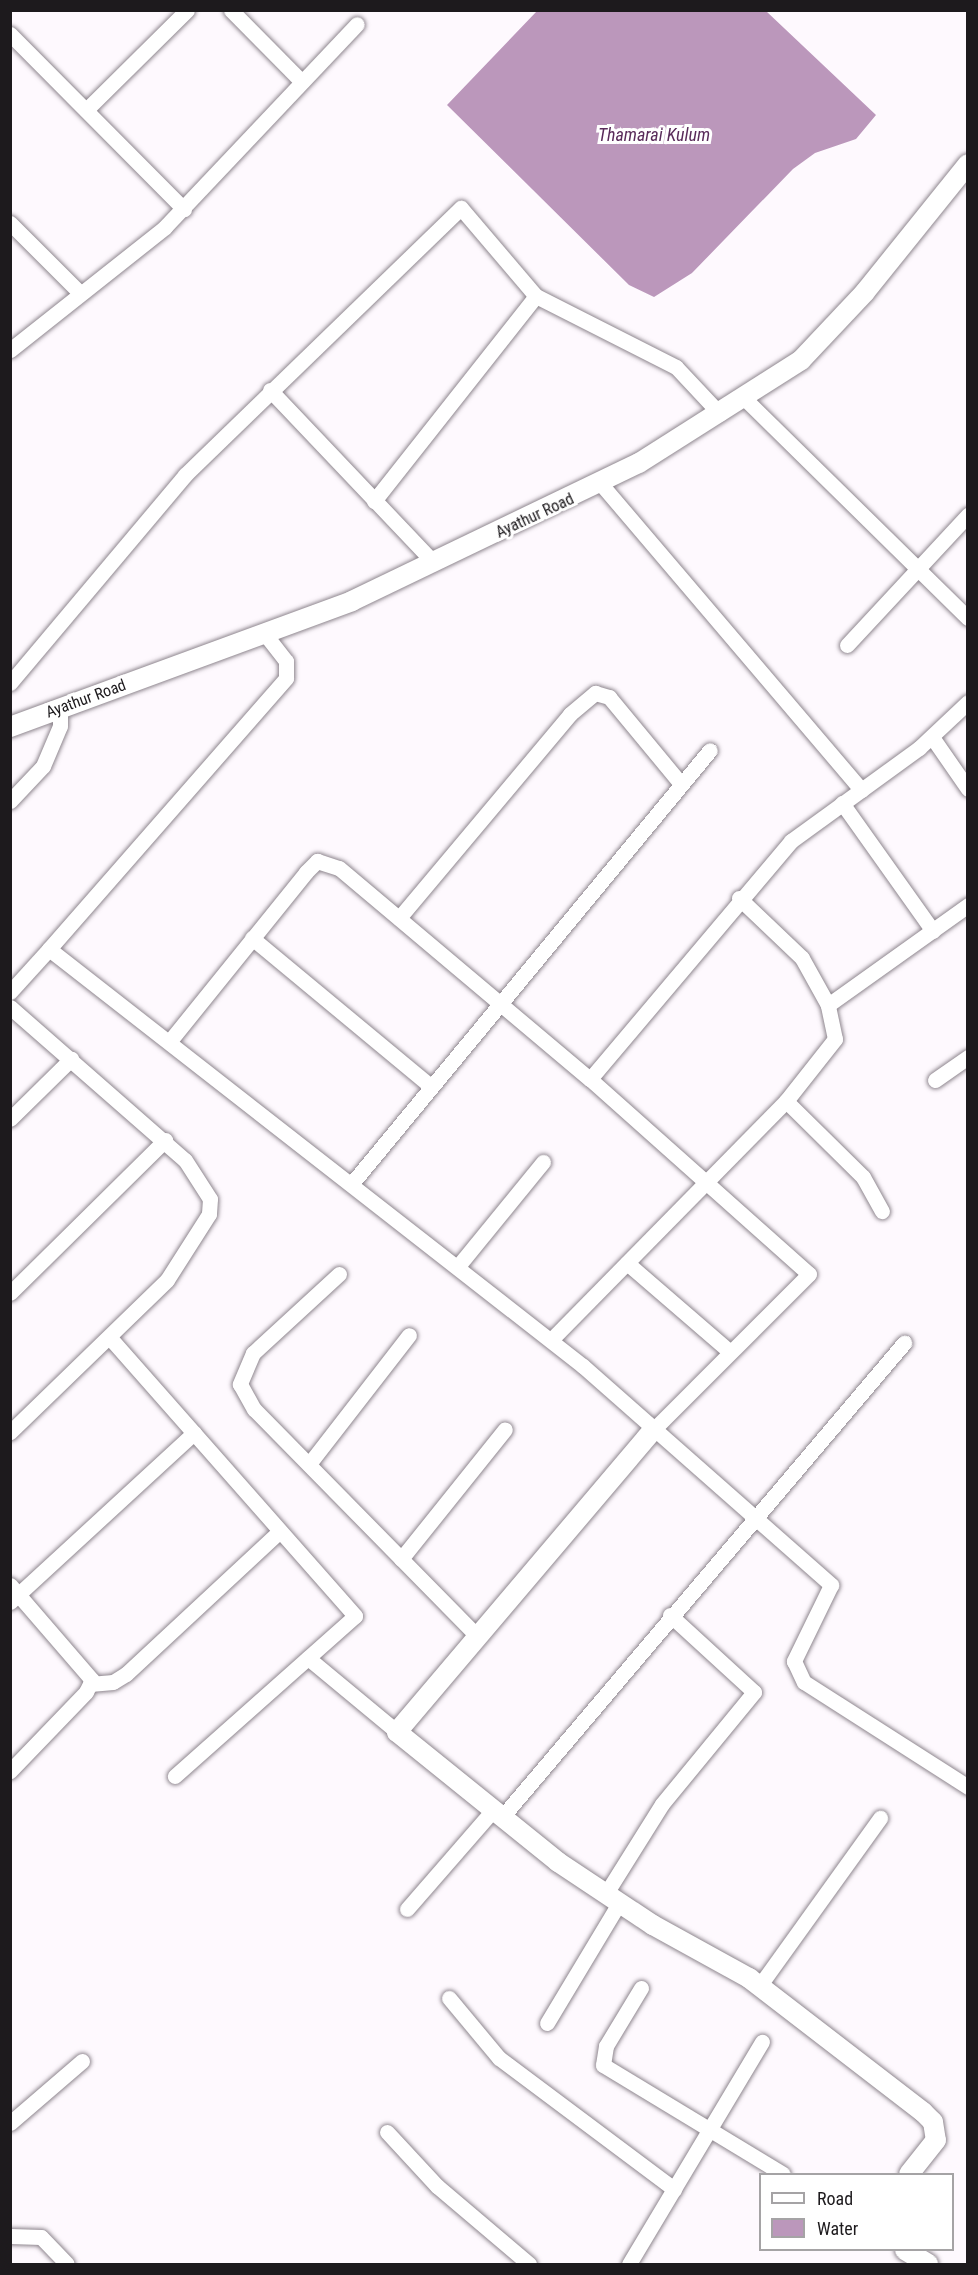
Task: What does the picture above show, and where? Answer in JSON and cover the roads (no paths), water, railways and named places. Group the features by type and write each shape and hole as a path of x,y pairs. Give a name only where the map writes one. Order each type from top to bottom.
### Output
{"street":[{"path":"86,110 187,10"},
{"path":"231,10 302,81"},
{"path":"10,350 184,209 357,24"},
{"path":"10,34 184,209"},
{"name":"Ayathur Road","path":"10,727 266,635 434,563 602,484 720,414 830,333 968,164"},
{"path":"13,673 185,475 460,208 536,296 676,367 720,414"},
{"path":"10,223 79,292"},
{"path":"375,501 536,296"},
{"path":"270,390 434,563"},
{"path":"744,398 968,618"},
{"path":"602,484 861,790"},
{"path":"847,645 968,515"},
{"path":"10,992 286,678 286,661 266,635"},
{"path":"399,918 570,714 595,693 609,697 681,784"},
{"path":"590,1079 739,898 791,841 932,737 968,702"},
{"path":"10,801 43,766 60,726 60,708"},
{"path":"932,737 968,789"},
{"path":"353,1182 498,1001 710,750"},
{"path":"842,802 933,931"},
{"path":"169,1042 317,861 339,868 590,1079 809,1274 653,1430 397,1732"},
{"path":"552,1340 786,1101 835,1039 828,1005 802,958 739,898"},
{"path":"828,1005 968,905"},
{"path":"252,938 430,1086"},
{"path":"50,949 353,1182 552,1340 831,1585 794,1661 804,1682 968,1787"},
{"path":"10,1007 165,1140 202,1182 209,1214 167,1280 111,1339 10,1432"},
{"path":"935,1080 968,1057"},
{"path":"10,1119 71,1059"},
{"path":"786,1101 863,1177 882,1211"},
{"path":"10,1293 165,1140"},
{"path":"459,1265 543,1162"},
{"path":"627,1263 730,1352"},
{"path":"339,1274 253,1353 240,1384 254,1409 478,1637"},
{"path":"309,1464 409,1335"},
{"path":"111,1339 355,1616 175,1776"},
{"path":"407,1909 498,1814 670,1615 752,1516 904,1343"},
{"path":"401,1558 505,1429"},
{"path":"90,1684 89,1673 13,1594 194,1433"},
{"path":"10,1771 90,1684 113,1682 126,1674 280,1531"},
{"path":"548,2023 662,1804 754,1692 748,1680 670,1615"},
{"path":"308,1658 498,1814 612,1899 760,1985 933,2122 936,2140 911,2173"},
{"path":"760,1985 880,1818"},
{"path":"641,1988 606,2046 603,2065 780,2173"},
{"path":"449,1998 499,2058 675,2189"},
{"path":"629,2265 762,2042"},
{"path":"10,2123 82,2061"},
{"path":"387,2132 437,2186 529,2265"},
{"path":"10,2236 41,2237 67,2265"},
{"path":"907,2251 928,2265"}],"water":[{"name":"Thamarai Kulum","path":"537,11 766,11 876,115 856,139 815,153 793,169 692,273 654,297 629,285 447,105"}]}
